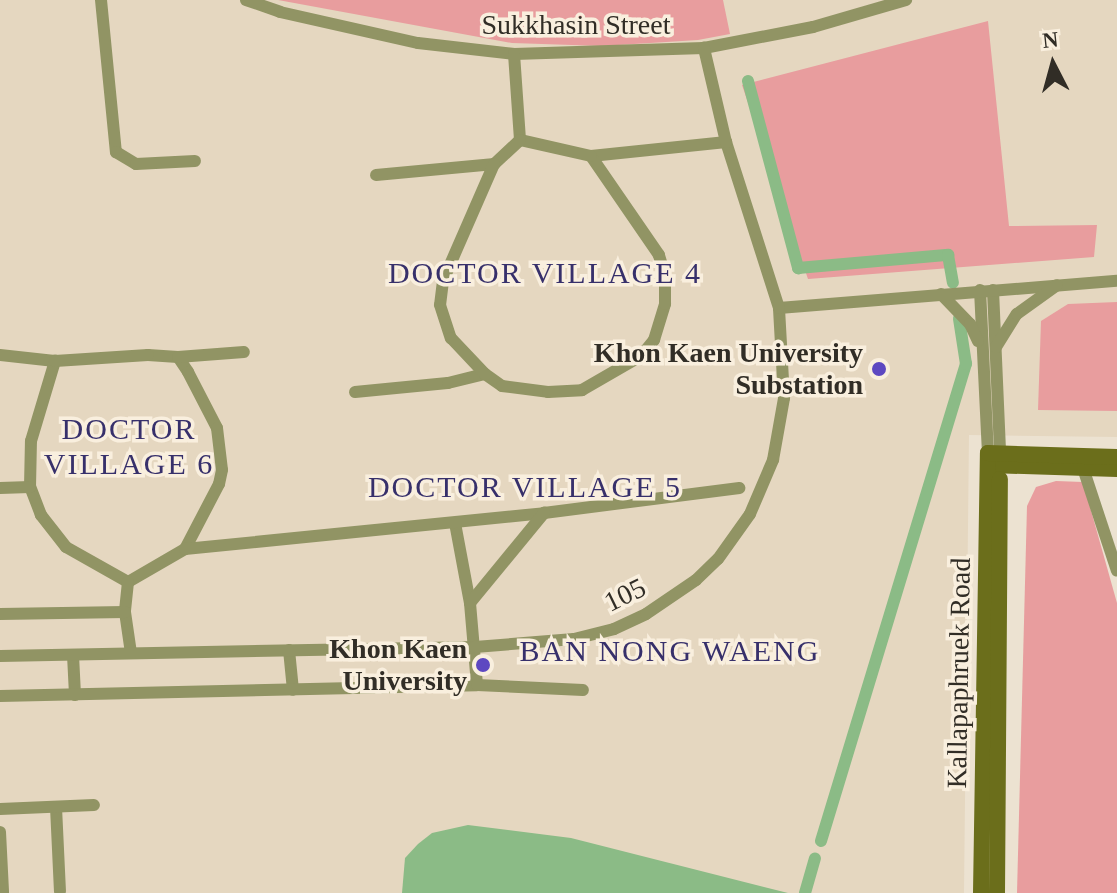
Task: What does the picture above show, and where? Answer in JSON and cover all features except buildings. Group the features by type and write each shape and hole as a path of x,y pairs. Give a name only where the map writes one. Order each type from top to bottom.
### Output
{"main road":[{"path":"994,460 1117,457"},
{"path":"994,460 1117,469"},
{"name":"Kallapaphruek Road","path":"981,893 994,460"},
{"name":"Kallapaphruek Road","path":"994,460 997,893"}],"street":[{"path":"101,0 116,152 136,164 195,161"},
{"name":"Sukkhasin Street","path":"246,0 280,12 418,43 514,54 704,48 813,27 906,0"},
{"name":"105","path":"0,656 475,647 574,639 614,629 673,597 718,559 750,514 773,460 784,398 779,308 726,142 704,48"},
{"path":"514,54 520,140"},
{"path":"520,140 591,156 726,142"},
{"path":"520,140 494,164 443,281 440,305 451,338 485,374 502,386 548,392 582,390 641,356 654,340 665,304 665,275 659,255 591,156"},
{"path":"376,175 494,164"},
{"path":"779,308 1117,281"},
{"path":"988,351 1017,314 1058,284"},
{"path":"986,290 994,460"},
{"path":"941,294 970,324 988,351"},
{"path":"0,355 55,361 108,355 178,357 244,352"},
{"path":"178,357 217,428 223,455 219,484 185,549"},
{"path":"55,361 31,441 30,487 41,515 66,547 128,582"},
{"path":"355,392 448,383 485,374"},
{"path":"1083,468 1117,571"},
{"path":"0,488 30,487"},
{"path":"128,582 185,549 455,523 739,488"},
{"path":"470,603 544,513"},
{"path":"455,523 470,603 477,685"},
{"path":"128,582 125,612 131,653"},
{"path":"0,614 125,612"},
{"path":"289,650 293,690"},
{"path":"73,655 75,695"},
{"path":"0,696 477,685 583,690"},
{"path":"0,809 94,805"},
{"path":"56,807 60,891"},
{"path":"0,832 3,892"}],"shaded area":[{"name":"Khon Kaen University","path":"0,0 1117,0 1117,437 969,435 964,893 0,893"},
{"path":"278,0 723,0 730,34 698,40 602,46 512,43"},
{"path":"988,21 1009,226 1097,225 1094,257 808,279 742,85"},
{"path":"1117,302 1117,411 1038,410 1041,321 1068,304"},
{"path":"1056,481 1083,482 1117,603 1117,893 1017,893 1027,506 1036,487"},
{"path":"468,825 571,838 788,893 402,893 405,858 418,844 432,833"}],"waterway":[{"path":"748,81 798,268 948,255 953,283"},
{"path":"821,841 966,364 959,319"},
{"path":"805,893 815,858"}],"place":[{"name":"Khon Kaen University Substation","path":"879,369"},
{"name":"Khon Kaen University","path":"483,665"}],"district":[{"name":"DOCTOR VILLAGE 4","path":"545,273"},
{"name":"DOCTOR VILLAGE 6","path":"129,446"},
{"name":"DOCTOR VILLAGE 5","path":"525,487"},
{"name":"BAN NONG WAENG","path":"670,651"}]}
